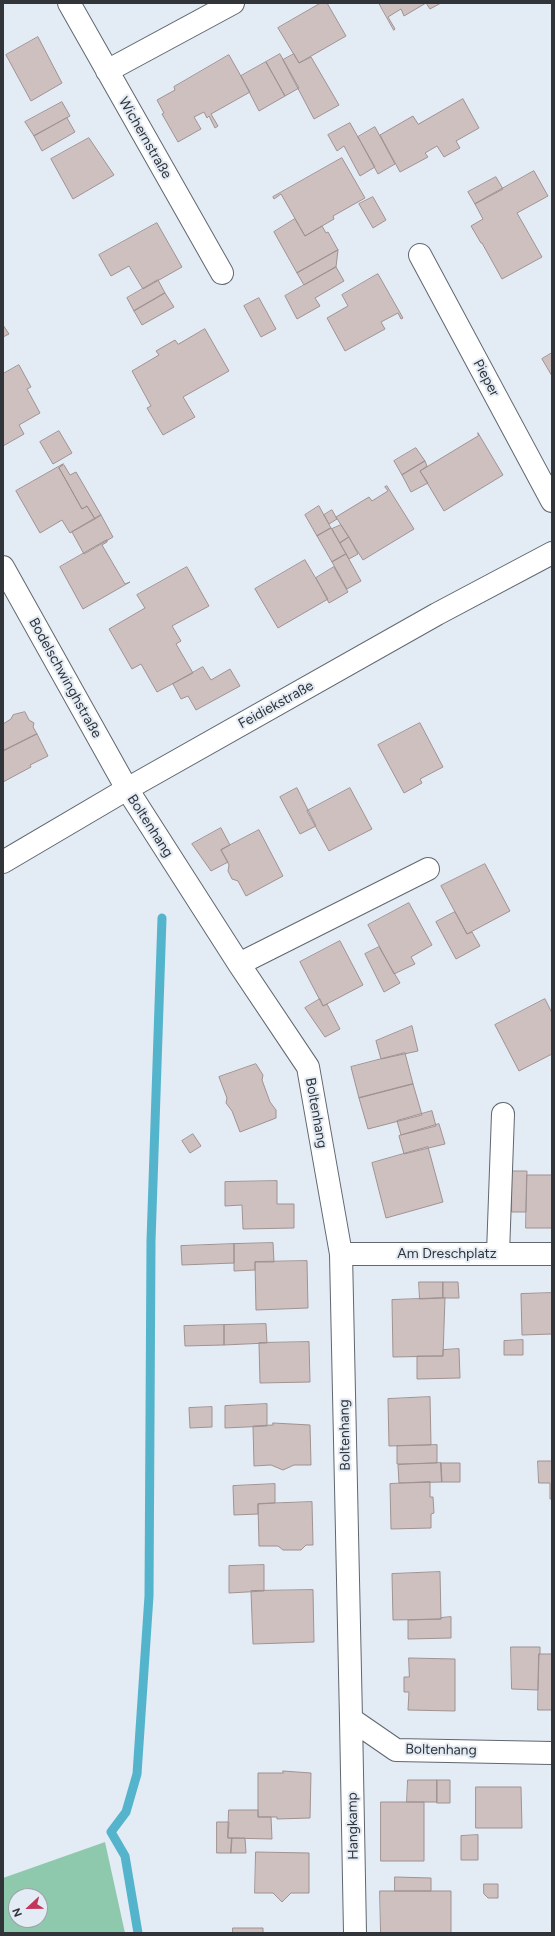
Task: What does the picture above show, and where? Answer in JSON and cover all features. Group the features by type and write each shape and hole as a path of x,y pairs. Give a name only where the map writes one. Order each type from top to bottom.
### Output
{"street":[{"name":"Wichernstraße","path":"69,3 222,273"},
{"path":"107,71 233,3"},
{"name":"Pieper","path":"420,255 552,501"},
{"name":"Feidiekstraße","path":"3,862 127,789 437,614 552,553"},
{"name":"Bodelschwinghstraße","path":"3,566 127,789"},
{"name":"Boltenhang","path":"127,789 239,964 308,1067 341,1254 351,1719 396,1750 552,1752"},
{"path":"239,964 428,869"},
{"path":"498,1253 502,1114"},
{"name":"Am Dreschplatz","path":"341,1254 552,1254"},
{"name":"Hangkamp","path":"351,1719 355,1933"}],"green space":[{"path":"105,1842 125,1933 3,1933 3,1878"}],"building":[{"path":"321,3 327,3 346,36 299,63 278,28"},
{"path":"379,3 426,3 404,16 401,9 388,17 395,29 394,30"},
{"path":"426,3 441,3 430,9"},
{"path":"38,37 62,83 31,101 6,55"},
{"path":"280,54 299,88 285,96 266,62"},
{"path":"294,54 299,63 311,57 339,105 314,119 283,60"},
{"path":"229,55 250,92 211,114 218,126 215,128 209,116 207,118 204,112 194,117 201,129 178,142 162,114 164,113 157,100 175,90 174,87"},
{"path":"266,62 285,96 259,111 241,76"},
{"path":"463,99 479,128 456,141 460,148 444,157 437,146 425,153 428,157 400,172 380,135 413,116 418,124"},
{"path":"62,102 70,116 34,136 25,122"},
{"path":"67,118 75,132 42,151 34,136"},
{"path":"350,123 375,167 360,176 344,146 337,151 328,135"},
{"path":"375,127 395,164 378,174 358,137"},
{"path":"89,138 114,175 73,199 51,159"},
{"path":"342,158 365,198 333,216 334,219 305,236 281,194 274,199 273,197"},
{"path":"534,171 548,196 517,213 542,257 502,279 471,226 483,219 475,204"},
{"path":"496,177 503,189 475,204 468,192"},
{"path":"373,197 386,220 373,228 359,204"},
{"path":"295,219 305,236 322,226 326,233 328,232 338,250 297,273 274,232"},
{"path":"157,223 182,267 143,289 129,266 111,276 99,255"},
{"path":"338,250 336,267 304,285 297,273"},
{"path":"336,267 344,281 315,298 320,306 297,319 285,296"},
{"path":"378,274 403,318 401,319 398,313 381,322 385,329 345,351 327,318 348,306 342,295"},
{"path":"158,280 165,293 134,311 127,298"},
{"path":"165,293 174,307 142,325 134,311"},
{"path":"259,298 276,329 261,337 244,306"},
{"path":"3,325 9,334 3,337"},
{"path":"205,329 229,371 183,397 195,417 163,435 147,408 151,406 132,371 159,355 156,351 175,340 178,344"},
{"path":"552,353 552,376 542,359"},
{"path":"19,365 31,387 27,389 40,413 19,425 24,434 3,446 3,374"},
{"path":"59,431 72,453 53,464 40,442"},
{"path":"478,433 503,475 444,511 420,471 478,436"},
{"path":"416,448 425,461 402,475 394,461"},
{"path":"425,461 427,466 420,471 428,483 411,492 402,475"},
{"path":"63,464 59,468 82,509 87,506 95,519 70,533 62,520 40,533 16,491"},
{"path":"64,465 70,475 76,472 101,515 95,519 87,506 82,509 59,468"},
{"path":"387,486 414,529 363,560 336,517 369,497 372,501 388,491 385,487"},
{"path":"319,506 331,528 317,536 305,515"},
{"path":"332,510 337,519 329,524 324,515"},
{"path":"101,515 113,537 84,554 72,532"},
{"path":"341,525 349,537 340,543 332,529"},
{"path":"331,528 346,554 332,562 317,536"},
{"path":"349,537 358,554 349,559 340,543"},
{"path":"107,540 107,542 102,545 125,584 130,582 83,609 60,567"},
{"path":"346,554 361,581 347,589 332,562"},
{"path":"305,560 328,599 278,628 255,589"},
{"path":"187,567 209,606 172,626 181,641 176,644 193,673 157,692 141,664 132,669 109,629 145,608 137,595"},
{"path":"334,567 348,592 329,603 316,578"},
{"path":"203,667 211,680 230,669 240,686 196,710 188,696 181,699 173,684"},
{"path":"25,712 29,720 34,723 33,727 37,734 3,751 3,724 11,719 13,715"},
{"path":"420,723 443,767 420,779 422,783 404,793 378,745"},
{"path":"37,734 48,756 30,765 31,767 3,782 3,751"},
{"path":"297,788 316,826 300,834 280,797"},
{"path":"350,788 372,829 329,851 307,811"},
{"path":"221,828 230,845 221,850 228,862 211,871 192,844"},
{"path":"259,830 283,876 246,896 238,881 232,879 228,871 229,865 221,850"},
{"path":"485,864 510,911 467,934 441,886"},
{"path":"409,903 432,945 411,957 415,964 394,974 368,925"},
{"path":"455,912 467,934 472,932 480,946 456,959 436,922"},
{"path":"340,941 363,985 323,1006 300,962"},
{"path":"379,947 400,983 384,992 365,954"},
{"path":"320,999 323,1006 327,1004 340,1029 325,1037 305,1008"},
{"path":"545,999 552,1013 552,1054 519,1071 495,1025"},
{"path":"412,1026 418,1051 381,1059 376,1041"},
{"path":"405,1053 413,1084 359,1098 351,1067"},
{"path":"256,1064 263,1075 262,1080 270,1102 276,1110 276,1118 240,1132 232,1111 226,1103 227,1098 219,1077"},
{"path":"413,1084 422,1115 368,1129 359,1098"},
{"path":"432,1111 436,1126 401,1135 397,1121"},
{"path":"439,1124 445,1144 404,1154 399,1136"},
{"path":"193,1134 201,1146 190,1153 182,1141"},
{"path":"428,1147 443,1202 386,1218 372,1163"},
{"path":"512,1171 527,1171 526,1212 512,1212"},
{"path":"527,1175 552,1175 552,1228 526,1228"},
{"path":"277,1181 277,1204 294,1204 294,1228 243,1229 242,1205 225,1206 225,1182"},
{"path":"273,1243 274,1262 255,1262 255,1270 234,1271 234,1244"},
{"path":"234,1244 234,1263 182,1265 181,1246"},
{"path":"307,1261 308,1308 256,1310 255,1262"},
{"path":"419,1282 443,1282 443,1298 420,1299"},
{"path":"443,1282 458,1282 459,1298 443,1298"},
{"path":"552,1293 552,1334 522,1335 521,1294"},
{"path":"445,1298 443,1356 393,1357 392,1300"},
{"path":"266,1324 267,1343 224,1345 224,1325"},
{"path":"224,1325 224,1345 185,1346 184,1326"},
{"path":"523,1340 523,1355 504,1355 504,1341"},
{"path":"309,1342 310,1382 260,1383 259,1343"},
{"path":"459,1349 460,1378 417,1379 417,1356 443,1356 443,1350"},
{"path":"430,1397 431,1445 389,1446 388,1399"},
{"path":"267,1404 267,1426 225,1428 225,1406"},
{"path":"212,1407 212,1427 190,1428 189,1408"},
{"path":"273,1423 310,1425 311,1465 294,1465 283,1470 271,1465 254,1466 253,1426 273,1425"},
{"path":"437,1445 437,1463 397,1464 397,1446"},
{"path":"538,1461 552,1461 552,1499 550,1499 550,1483 539,1483"},
{"path":"441,1463 460,1463 460,1482 442,1482"},
{"path":"441,1463 442,1482 399,1483 398,1465"},
{"path":"430,1482 430,1497 433,1497 434,1513 431,1514 431,1528 391,1529 390,1484"},
{"path":"275,1484 275,1503 258,1504 258,1514 234,1515 233,1486"},
{"path":"312,1502 313,1545 306,1545 301,1550 283,1550 278,1546 259,1546 258,1504"},
{"path":"264,1565 264,1591 229,1593 229,1566"},
{"path":"440,1572 441,1619 393,1620 392,1574"},
{"path":"313,1590 314,1642 253,1644 251,1591"},
{"path":"451,1617 451,1638 408,1639 408,1620 441,1619"},
{"path":"511,1647 540,1647 538,1690 512,1689"},
{"path":"539,1654 552,1654 552,1710 538,1710"},
{"path":"409,1658 455,1659 455,1711 408,1710 409,1692 404,1692 404,1677 409,1677"},
{"path":"283,1771 311,1773 310,1818 277,1819 277,1817 258,1817 258,1773 283,1773"},
{"path":"408,1780 437,1780 437,1802 407,1802"},
{"path":"437,1780 450,1780 450,1803 437,1803"},
{"path":"476,1787 521,1787 522,1828 476,1828"},
{"path":"381,1802 424,1802 424,1861 381,1861"},
{"path":"229,1810 258,1810 258,1817 271,1817 272,1839 228,1838"},
{"path":"217,1822 229,1822 228,1838 232,1838 231,1853 217,1853"},
{"path":"478,1835 478,1860 461,1860 461,1836"},
{"path":"232,1838 245,1838 246,1853 231,1853"},
{"path":"256,1852 309,1853 309,1893 291,1893 282,1902 273,1893 255,1893"},
{"path":"395,1877 431,1878 431,1891 395,1891"},
{"path":"484,1884 498,1884 498,1898 488,1898 484,1894"},
{"path":"380,1891 451,1891 451,1933 381,1933"},
{"path":"233,1928 263,1928 263,1933 233,1933"}],"waterway":[{"path":"138,1933 125,1856 111,1832 126,1812 137,1774 149,1596 151,1241 162,918"}]}
